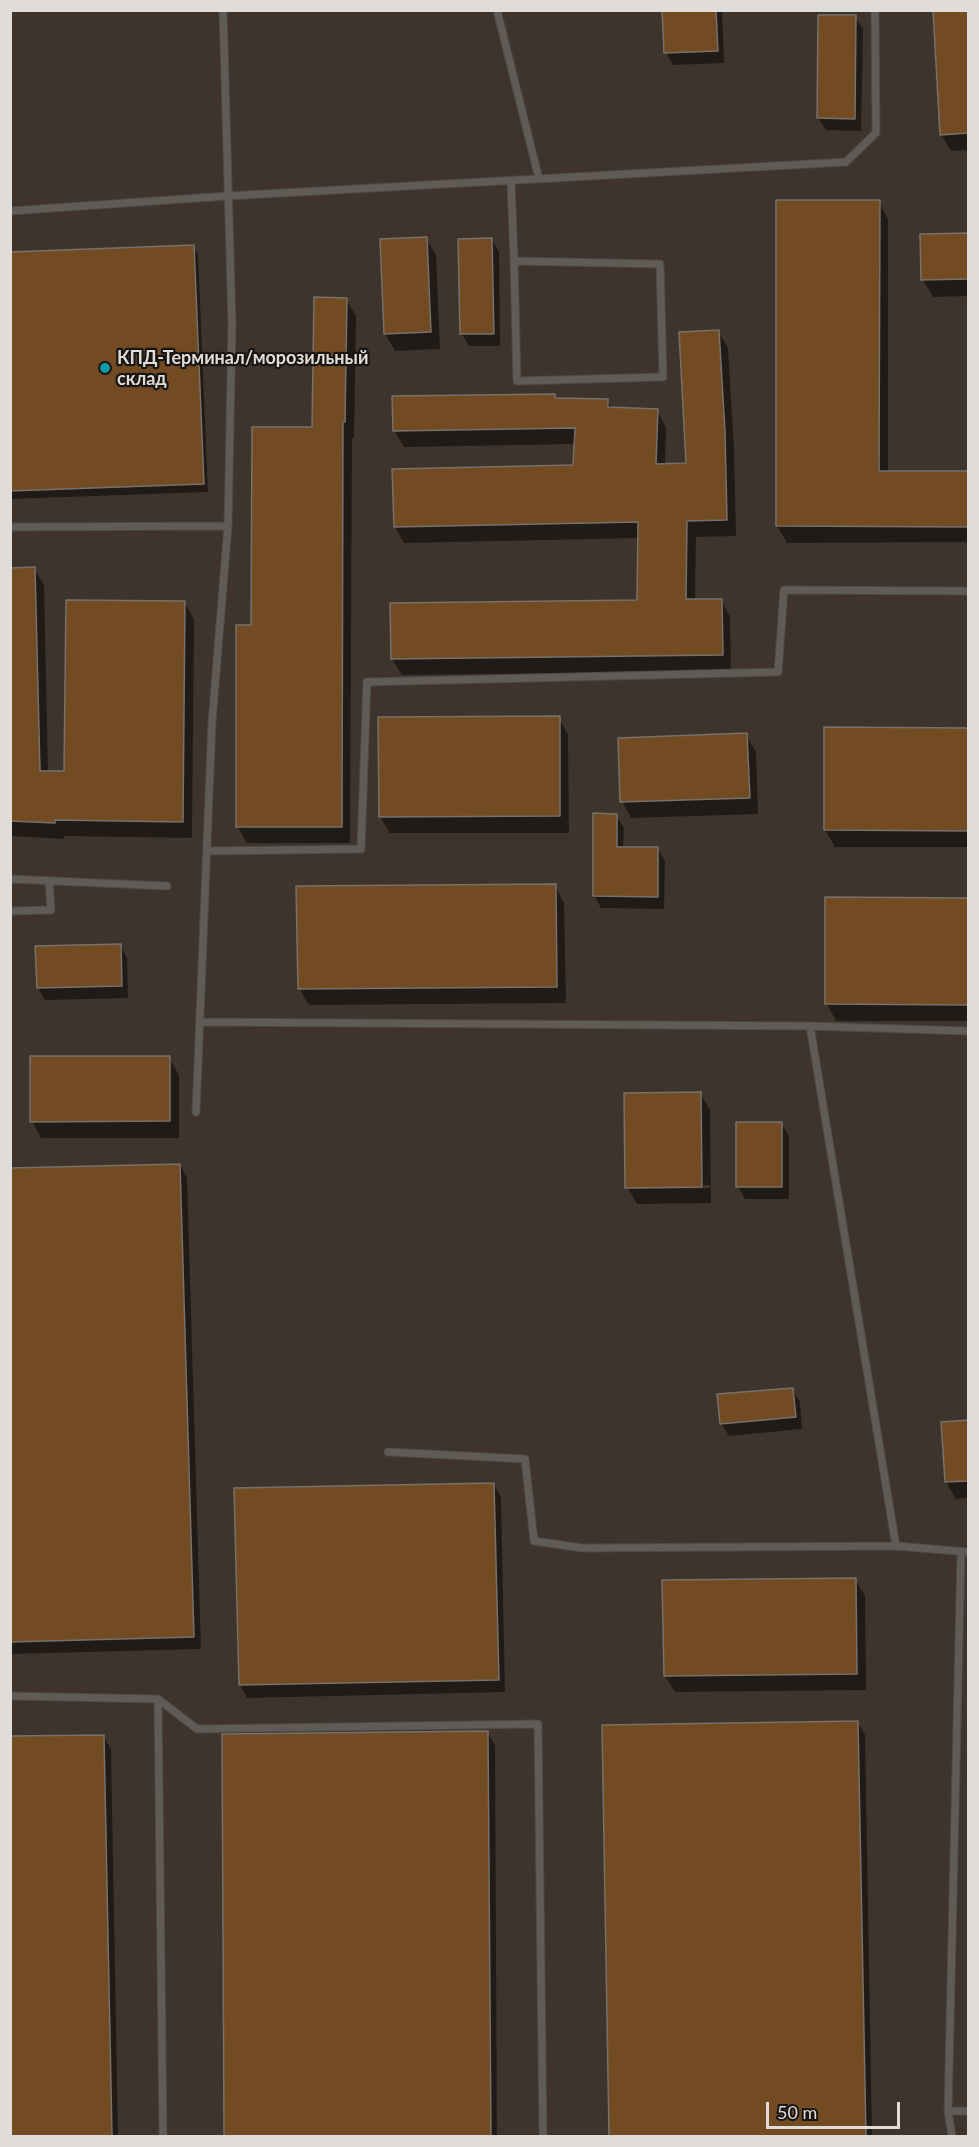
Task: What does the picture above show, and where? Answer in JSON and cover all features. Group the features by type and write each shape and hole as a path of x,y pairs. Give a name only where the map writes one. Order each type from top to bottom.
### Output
{"lane":[{"path":"196,1112 212,722 228,526 232,324 223,10"},
{"path":"497,10 539,179"},
{"path":"10,212 227,196 846,162 876,133 875,10"},
{"path":"511,181 513,261 517,381 663,377 660,264 513,261"},
{"path":"10,527 228,526"},
{"path":"207,851 361,849 367,682 778,672 784,590 969,591"},
{"path":"10,879 167,886"},
{"path":"10,911 51,910 49,880"},
{"path":"200,1022 810,1026 969,1030"},
{"path":"810,1026 896,1546"},
{"path":"388,1452 525,1459 534,1541 582,1548 896,1546 965,1553 948,2111 952,2136"},
{"path":"10,1696 158,1699 197,1729 538,1724 543,2136"},
{"path":"158,1699 163,2136"},
{"path":"948,2111 969,2111"}],"shaded area":[{"path":"11,11 968,11 968,2136 11,2136"}],"building":[{"path":"662,10 716,10 718,51 664,53"},
{"path":"933,10 969,10 969,133 940,135"},
{"path":"818,15 856,15 855,119 817,118"},
{"path":"776,200 880,200 879,471 969,471 969,527 776,526"},
{"path":"969,233 969,279 921,280 920,234"},
{"path":"427,237 431,332 384,334 380,239"},
{"path":"492,238 494,334 460,334 458,239"},
{"name":"КПД-Терминал/морозильный склад","path":"194,245 204,484 10,491 10,252"},
{"path":"314,297 347,298 345,422 343,422 342,827 236,827 236,625 251,625 252,427 312,427"},
{"path":"719,330 727,520 687,521 686,599 722,599 723,655 391,659 390,603 637,600 638,522 394,527 392,469 573,465 575,428 393,431 392,396 555,394 555,398 608,399 608,407 658,409 656,464 686,463 679,332"},
{"path":"35,567 40,771 64,771 66,600 185,601 183,822 10,821 10,568"},
{"path":"560,716 560,816 379,817 378,717"},
{"path":"824,727 969,728 969,831 824,830"},
{"path":"747,733 750,798 620,802 618,738"},
{"path":"593,813 617,814 617,847 658,847 658,897 593,896"},
{"path":"556,884 557,987 298,989 296,886"},
{"path":"825,897 969,898 969,1005 825,1004"},
{"path":"121,944 122,986 37,988 35,946"},
{"path":"30,1056 170,1056 170,1121 30,1122"},
{"path":"701,1092 702,1187 625,1188 624,1093"},
{"path":"736,1122 782,1122 782,1187 736,1187"},
{"path":"180,1164 194,1637 10,1642 10,1168"},
{"path":"793,1388 796,1417 720,1424 717,1394"},
{"path":"969,1420 969,1481 945,1482 941,1422"},
{"path":"494,1483 499,1680 239,1685 234,1488"},
{"path":"856,1578 857,1674 664,1676 662,1580"},
{"path":"858,1721 866,2136 609,2136 602,1725"},
{"path":"488,1731 491,2136 224,2136 222,1734"},
{"path":"104,1735 112,2136 10,2136 10,1736"}],"place":[{"name":"КПД-Терминал/морозильный склад","path":"105,368"}]}
